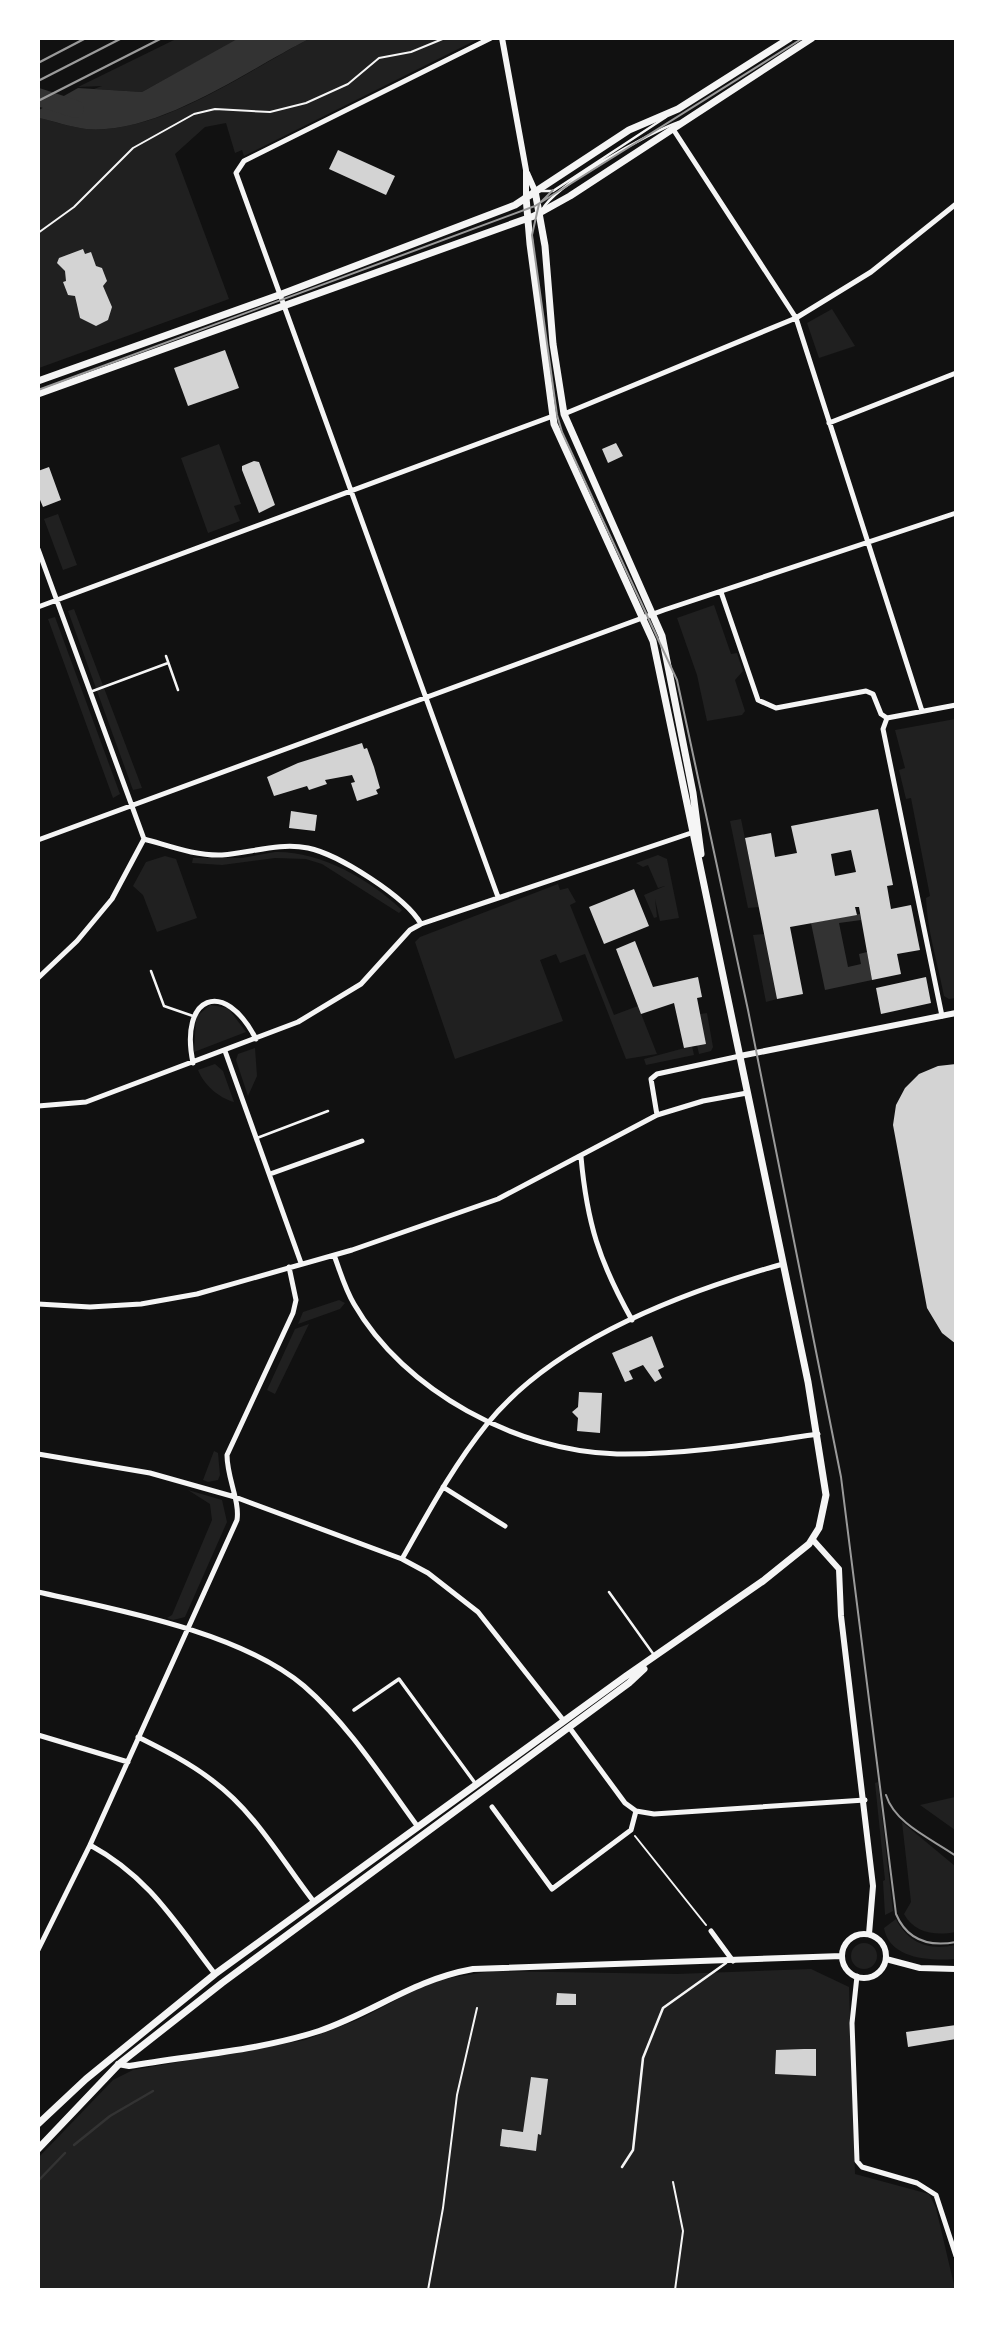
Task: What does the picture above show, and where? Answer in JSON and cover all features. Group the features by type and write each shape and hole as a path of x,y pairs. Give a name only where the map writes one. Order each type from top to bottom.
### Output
{"main road":[{"path":"38,381 279,295 494,214 526,197 629,130 678,109 790,38"},
{"path":"38,394 284,308 541,213 810,39"},
{"path":"535,191 541,213 553,344 564,414 649,617"},
{"path":"38,2124 112,2057 215,1974 476,1785 629,1683 654,1659 763,1581 813,1540 825,1510 826,1495 818,1434 705,883 664,642 649,617 553,416 526,197"},
{"path":"39,2148 119,2064 222,1983 566,1724"}],"street":[{"path":"491,38 244,161 237,168 237,179 498,897"},
{"path":"502,38 526,170 526,197"},
{"path":"673,129 796,318 922,711"},
{"path":"526,170 535,191"},
{"path":"564,414 796,318 871,272 955,206"},
{"path":"830,424 956,373"},
{"path":"38,607 553,416"},
{"path":"38,840 649,617 956,513"},
{"path":"38,550 144,839 112,899 77,941 38,978"},
{"path":"721,592 758,700 776,708 866,691 873,694 881,714 887,718 956,705"},
{"path":"887,718 883,729 942,1016"},
{"path":"38,1106 86,1102 256,1040 316,1013 353,990 410,930 421,924 695,831"},
{"path":"144,839 197,854 245,853 285,845 325,853 402,899 421,924"},
{"path":"192,1063 192,1016 205,1004 226,1004 240,1015 256,1040"},
{"path":"657,1115 651,1079 667,1071 956,1013"},
{"path":"225,1051 302,1263"},
{"path":"38,1304 90,1307 141,1304 197,1294 334,1255 461,1214 498,1199 657,1115 702,1101 747,1093"},
{"path":"270,1174 362,1141"},
{"path":"581,1157 584,1195 596,1244 605,1270 632,1320"},
{"path":"334,1255 352,1299 367,1324 414,1374 488,1423 548,1445 583,1452 616,1454 697,1451 818,1434"},
{"path":"402,1559 443,1487 488,1423 526,1386 555,1365 632,1320 712,1287 783,1264"},
{"path":"38,1950 90,1845 237,1520 235,1497 227,1473 229,1445 293,1312 296,1300 289,1267"},
{"path":"38,1454 150,1473 235,1497 402,1559 446,1584 478,1612 625,1802 636,1811 654,1814 865,1800"},
{"path":"443,1487 505,1527"},
{"path":"813,1540 839,1569 841,1616 865,1800 873,1886 869,1934"},
{"path":"38,1592 188,1630 249,1654 303,1686 341,1724 418,1827"},
{"path":"354,1710 399,1679 476,1785"},
{"path":"38,1735 128,1762"},
{"path":"138,1737 181,1759 231,1796 274,1847 314,1902"},
{"path":"492,1807 552,1889 631,1830 636,1811"},
{"path":"90,1845 117,1860 147,1885 215,1974"},
{"path":"711,1931 731,1961"},
{"path":"869,1934 882,1943 886,1959 882,1968 873,1976 857,1976 846,1968 842,1955 848,1940 854,1936 869,1934"},
{"path":"112,2057 119,2064 129,2066 296,2037 340,2023 391,1996 442,1975 473,1969 842,1955"},
{"path":"886,1959 920,1968 956,1969"},
{"path":"857,1976 852,2023 858,2161 862,2167 917,2183 936,2195 956,2256"}],"lane":[{"path":"541,213 554,194 648,135 685,120"},
{"path":"166,656 178,690"},
{"path":"90,692 168,663"},
{"path":"151,971 164,1006 192,1016"},
{"path":"257,1138 328,1111"},
{"path":"609,1592 654,1659"},
{"path":"622,2167 633,2150 643,2058 663,2008 731,1961"}],"path":[{"path":"38,233 74,206 133,148 194,114 215,109 270,112 306,103 348,83 379,58 411,52 445,38"},
{"path":"631,1830 711,1931"},
{"path":"428,2290 443,2208 457,2095 477,2008"},
{"path":"673,2182 682,2231 674,2290"}],"shaded area":[{"path":"239,38 309,39 202,98 143,122 114,128 86,129 39,118 39,110 78,88 142,92"},
{"path":"176,39 239,39 142,92 94,89 102,86 78,87"},
{"path":"309,39 478,39 244,156 242,150 235,153 226,123 205,127 175,154 229,299 39,368 39,118 86,129 114,128 143,122 202,98"},
{"path":"832,309 855,346 819,358 807,323"},
{"path":"219,444 241,504 234,506 240,521 208,533 181,458"},
{"path":"58,514 77,565 63,570 44,519"},
{"path":"714,605 731,654 737,653 743,671 735,680 745,711 742,715 707,721 697,675 677,618"},
{"path":"74,609 142,788 133,790 68,611"},
{"path":"55,617 120,794 113,798 48,619"},
{"path":"955,719 956,998 949,999 944,996 931,935 926,898 930,896 911,798 906,799 899,770 905,768 895,730"},
{"path":"741,819 759,907 748,908 730,821"},
{"path":"275,852 309,856 343,869 375,888 402,910 399,913 322,864 306,859 275,858 222,865 192,863 193,858 242,858"},
{"path":"658,855 667,859 679,918 660,921 655,899 657,917 654,918 644,895 665,886 658,888 648,865 643,867 636,863"},
{"path":"165,856 176,859 197,918 157,932 143,895 133,886 146,862"},
{"path":"558,884 560,890 568,888 576,902 570,905 614,1015 638,1006 657,1054 626,1059 585,954 560,963 556,954 540,960 563,1021 455,1059 415,942 420,937"},
{"path":"860,914 861,920 839,923 848,967 861,964 859,954 867,952 872,980 825,990 811,923"},
{"path":"764,934 777,999 766,1002 753,935"},
{"path":"210,1005 228,1008 246,1032 194,1052 196,1017"},
{"path":"707,1013 713,1047 711,1051 699,1054 697,1045 705,1043 700,1014"},
{"path":"692,1046 694,1055 646,1065 644,1059"},
{"path":"255,1048 257,1076 248,1096 236,1060 238,1054"},
{"path":"215,1064 223,1071 234,1102 213,1090 198,1070"},
{"path":"339,1300 345,1303 340,1309 298,1324 303,1312"},
{"path":"309,1324 275,1394 267,1390 295,1329"},
{"path":"214,1451 218,1453 220,1475 218,1480 208,1482 203,1480"},
{"path":"188,1490 222,1500 227,1522 185,1617 173,1620 167,1618 172,1615 212,1520 210,1504"},
{"path":"878,1782 893,1911 885,1915 885,1880 875,1783"},
{"path":"955,1797 955,1830 920,1805"},
{"path":"902,1822 955,1866 955,1932 926,1932 914,1925 904,1914 911,1902"},
{"path":"896,1919 907,1934 920,1943 936,1947 955,1945 955,1959 923,1958 902,1952 887,1938 884,1928"},
{"path":"864,1943 873,1947 877,1956 873,1965 864,1969 855,1965 851,1956 855,1947"},
{"path":"811,1969 849,1987 855,2174 929,2194 936,2208 955,2289 39,2289 38,2158 113,2080 133,2070 305,2040 360,2019 419,1988 444,1979 492,1971 677,1974"}],"building":[{"path":"338,150 395,176 386,195 329,169"},
{"path":"83,249 85,254 91,252 96,266 102,268 107,281 103,286 112,307 108,320 96,326 80,318 75,296 68,295 63,282 66,281 65,271 57,263 59,258"},
{"path":"225,350 239,388 188,406 174,368"},
{"path":"616,443 623,456 608,463 602,449"},
{"path":"254,461 259,462 275,505 259,513 242,470 242,466"},
{"path":"49,467 61,500 43,507 38,495 38,471"},
{"path":"362,743 364,749 367,748 374,767 380,788 376,790 378,794 357,801 351,783 355,782 352,775 325,780 327,784 309,790 307,786 274,796 267,777 298,763"},
{"path":"878,809 893,885 887,886 891,909 911,905 920,950 897,954 901,974 872,980 859,907 855,907 857,915 790,927 803,994 777,999 745,838 771,833 775,857 797,853 791,826","holes":["851,850 856,872 835,876 831,854"]},
{"path":"291,811 317,815 315,831 289,828"},
{"path":"634,889 649,926 604,944 589,907"},
{"path":"635,941 653,987 698,977 702,997 697,998 706,1044 684,1048 674,1003 641,1014 616,949"},
{"path":"926,977 931,1003 881,1014 876,988"},
{"path":"956,1064 956,1344 942,1333 927,1308 893,1125 896,1105 905,1088 919,1074 938,1066"},
{"path":"652,1336 664,1367 658,1370 662,1378 655,1382 643,1365 629,1371 633,1379 625,1382 612,1353"},
{"path":"579,1392 602,1393 600,1433 577,1431 578,1418 572,1412 578,1407"},
{"path":"557,1993 576,1994 576,2005 556,2005"},
{"path":"956,2025 956,2039 908,2047 906,2032"},
{"path":"816,2049 816,2076 775,2074 776,2050"},
{"path":"531,2077 548,2079 541,2135 538,2134 536,2151 500,2146 502,2129 523,2132"}],"waterway":[{"path":"38,97 75,109"},
{"path":"74,2145 110,2116 153,2091"},
{"path":"38,2181 65,2153"}],"tram line":[{"path":"38,390 535,206 803,38"},
{"path":"553,190 539,204 532,235 557,415 562,432 677,680 748,1010 841,1477 896,1914 906,1930 920,1940 956,1942"},
{"path":"886,1795 906,1823 956,1856"}],"railway":[{"path":"38,63 86,38"},
{"path":"38,81 122,38"},
{"path":"38,101 162,38"}]}
